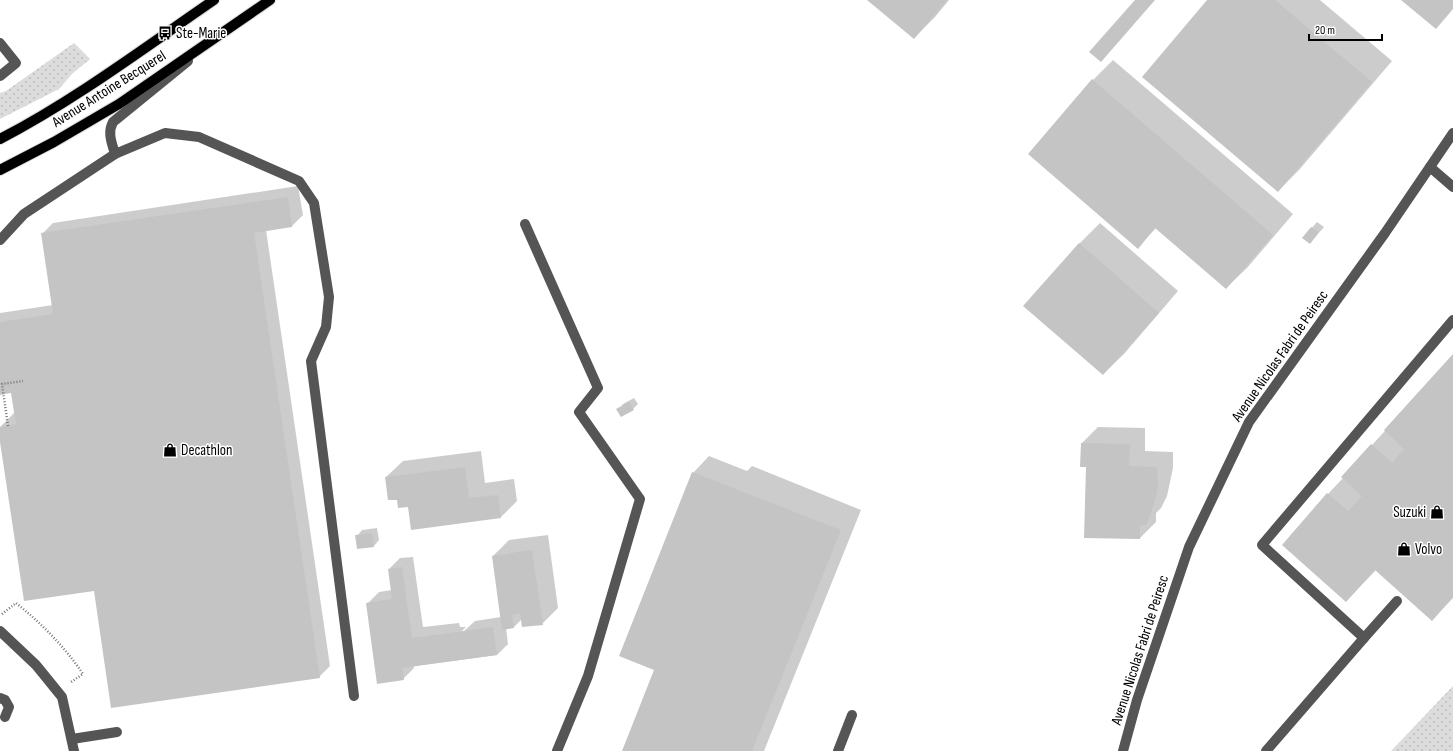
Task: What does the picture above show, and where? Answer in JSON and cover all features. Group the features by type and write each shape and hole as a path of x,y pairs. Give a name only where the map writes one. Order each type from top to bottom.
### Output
{"main road":[{"name":"Avenue Antoine Becquerel","path":"0,139 52,109 101,78 214,0"},
{"name":"Avenue Antoine Becquerel","path":"0,170 54,142 119,104 270,0"}],"street":[{"path":"115,154 110,139 110,128 113,122 230,27"},
{"path":"0,43 16,63 0,76"},
{"path":"0,240 24,214 115,154 165,133 199,137 299,181 314,203 328,296 326,328 311,361 354,696"},
{"name":"Avenue Nicolas Fabri de Peiresc","path":"1123,751 1137,700 1189,548 1249,422 1385,233 1453,134"},
{"path":"1430,167 1453,187"},
{"path":"525,224 598,388 578,412 640,499 588,676 557,751"},
{"path":"1364,638 1262,545 1453,320"},
{"path":"1266,751 1397,602"},
{"path":"0,630 36,665 62,697 74,751"},
{"path":"0,698 5,700 9,707 5,717"},
{"path":"838,751 852,715"},
{"path":"72,739 117,732"}],"path":[{"path":"8,426 2,384 23,380"},
{"path":"0,614 1,615 16,603 39,622 56,639 70,655 83,674 68,684"}],"shaded area":[{"path":"74,43 90,59 72,74 59,89 0,119 0,93 6,91"},
{"path":"1453,686 1453,751 1391,751"}],"building":[{"path":"867,0 947,0 914,39"},
{"path":"1135,0 1155,0 1101,62 1089,52"},
{"path":"1207,0 1275,0 1372,82 1278,192 1142,77"},
{"path":"1401,0 1453,0 1453,9 1436,29"},
{"path":"1092,79 1273,235 1226,289 1155,228 1138,249 1028,154"},
{"path":"288,197 292,227 254,233 320,678 111,708 94,591 24,601 0,442 0,427 16,424 11,393 0,395 0,322 53,314 41,233"},
{"path":"1311,227 1319,232 1310,244 1302,238"},
{"path":"1079,243 1159,313 1103,375 1023,306"},
{"path":"1453,354 1453,597 1432,621 1375,570 1346,602 1282,545 1327,493 1348,511 1362,496 1341,477 1371,444 1392,463 1404,449 1384,430"},
{"path":"629,402 634,410 621,417 616,409"},
{"path":"1081,443 1130,444 1129,466 1157,468 1158,485 1156,497 1146,525 1140,525 1140,539 1084,538 1086,467 1080,467"},
{"path":"465,467 469,498 498,495 501,518 411,530 408,507 398,508 397,500 388,500 385,477"},
{"path":"692,472 841,530 752,751 622,751 654,670 619,656"},
{"path":"372,533 374,547 357,549 355,535"},
{"path":"532,550 543,625 522,627 520,613 512,615 514,628 502,630 492,556"},
{"path":"402,567 412,638 493,627 497,655 402,668 404,680 377,684 366,603 392,599 388,569"}],"place":[{"name":"Ste-Marie","path":"165,33"},
{"name":"Decathlon","path":"170,450"},
{"name":"Suzuki","path":"1437,512"},
{"name":"Volvo","path":"1404,549"}]}
